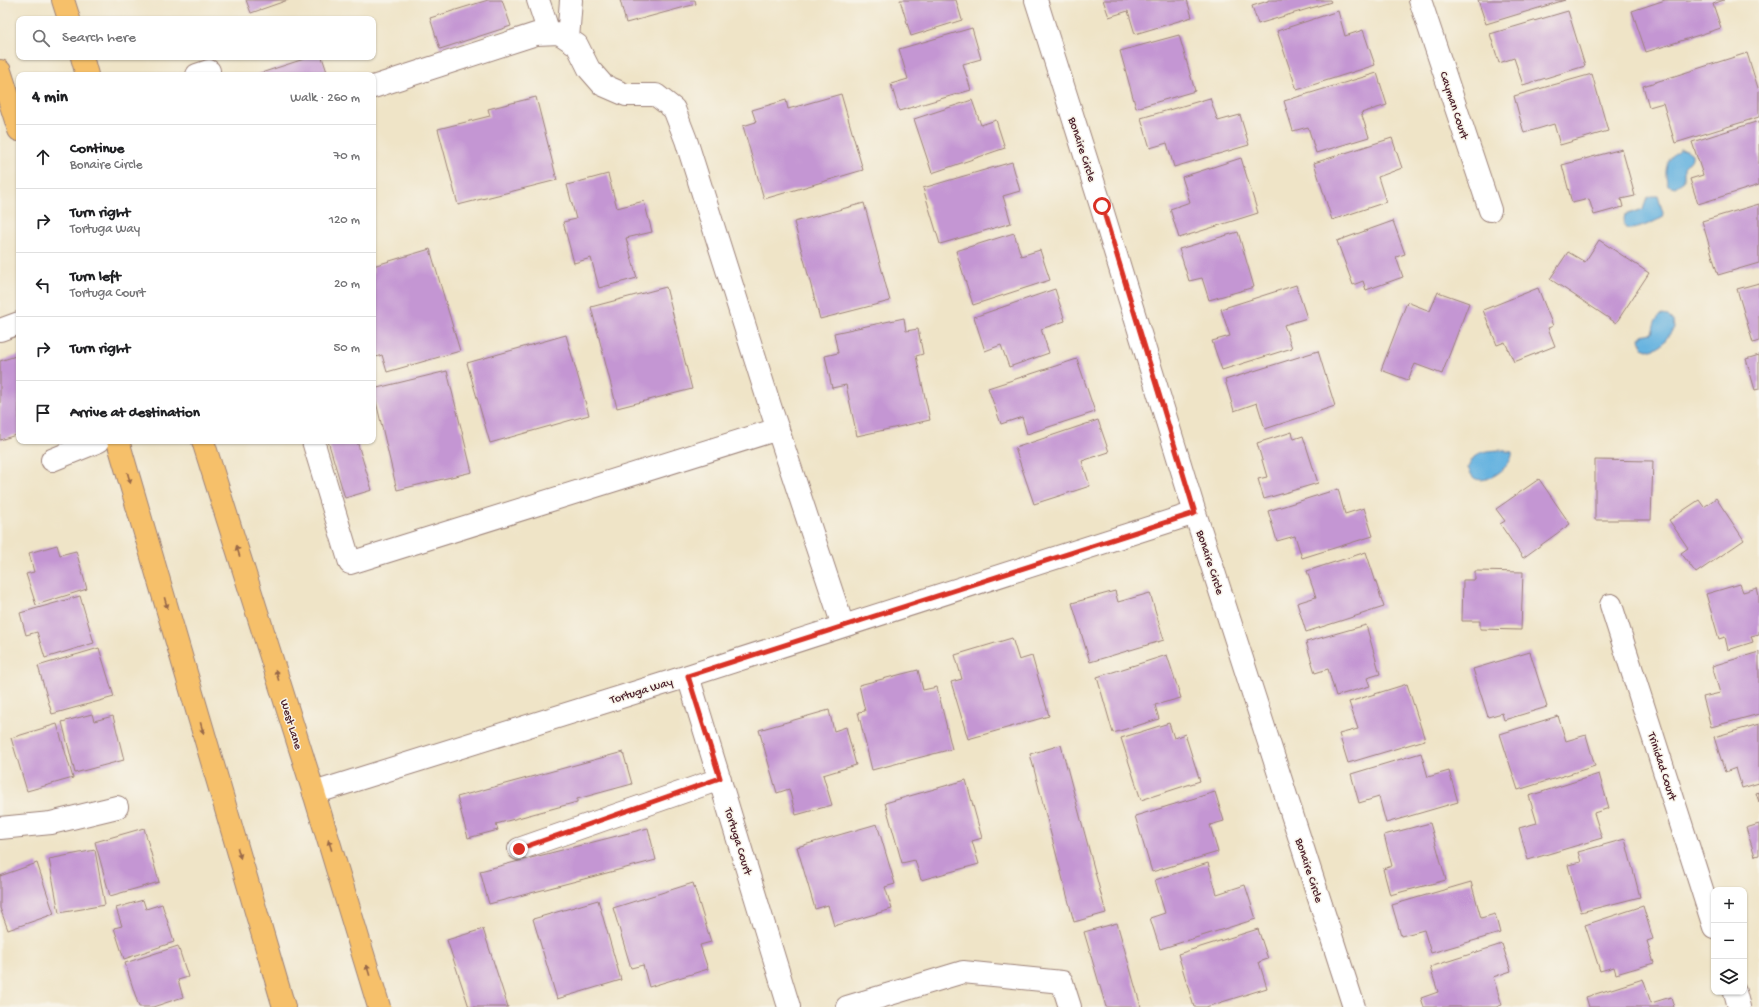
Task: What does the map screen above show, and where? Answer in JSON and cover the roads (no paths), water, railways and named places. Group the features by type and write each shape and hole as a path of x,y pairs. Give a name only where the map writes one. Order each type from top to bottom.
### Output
{"main road":[{"path":"63,0 68,16"},
{"path":"83,60 86,72"},
{"path":"0,71 16,121"},
{"path":"119,444 284,1007"},
{"name":"West Lane","path":"204,444 314,793 379,1007"}],"street":[{"path":"538,0 559,36"},
{"path":"559,36 571,0"},
{"name":"Bonaire Circle","path":"1036,0 1102,206 1195,513 1354,1007"},
{"name":"Cayman Court","path":"1420,0 1490,210"},
{"path":"376,86 536,34 559,36 577,46 589,69 603,85 626,95 656,95 674,109 686,140 778,429 843,626"},
{"path":"0,330 16,323"},
{"path":"314,444 350,563 778,429"},
{"path":"52,460 92,444"},
{"name":"Tortuga Way","path":"314,793 688,676 1195,513"},
{"name":"Trinidad Court","path":"1611,605 1713,923"},
{"name":"Tortuga Court","path":"688,676 790,1007"},
{"path":"519,849 720,778"},
{"path":"0,828 50,823 117,807"},
{"path":"847,1007 963,972 1062,982 1070,1007"},
{"path":"1736,995 1739,1007"}],"water":[{"path":"1680,149 1687,150 1692,154 1692,158 1684,167 1684,181 1675,187 1668,185 1666,169 1669,160"},
{"path":"1658,196 1663,213 1662,218 1637,228 1631,229 1626,227 1624,223 1625,215 1643,209 1647,198"},
{"path":"1662,315 1668,316 1673,321 1674,328 1661,346 1648,350 1643,348 1640,339 1642,335 1652,333 1656,321"},
{"path":"1500,450 1512,452 1512,457 1509,463 1504,468 1498,473 1485,479 1478,480 1473,477 1468,468 1473,458 1480,453"}]}
